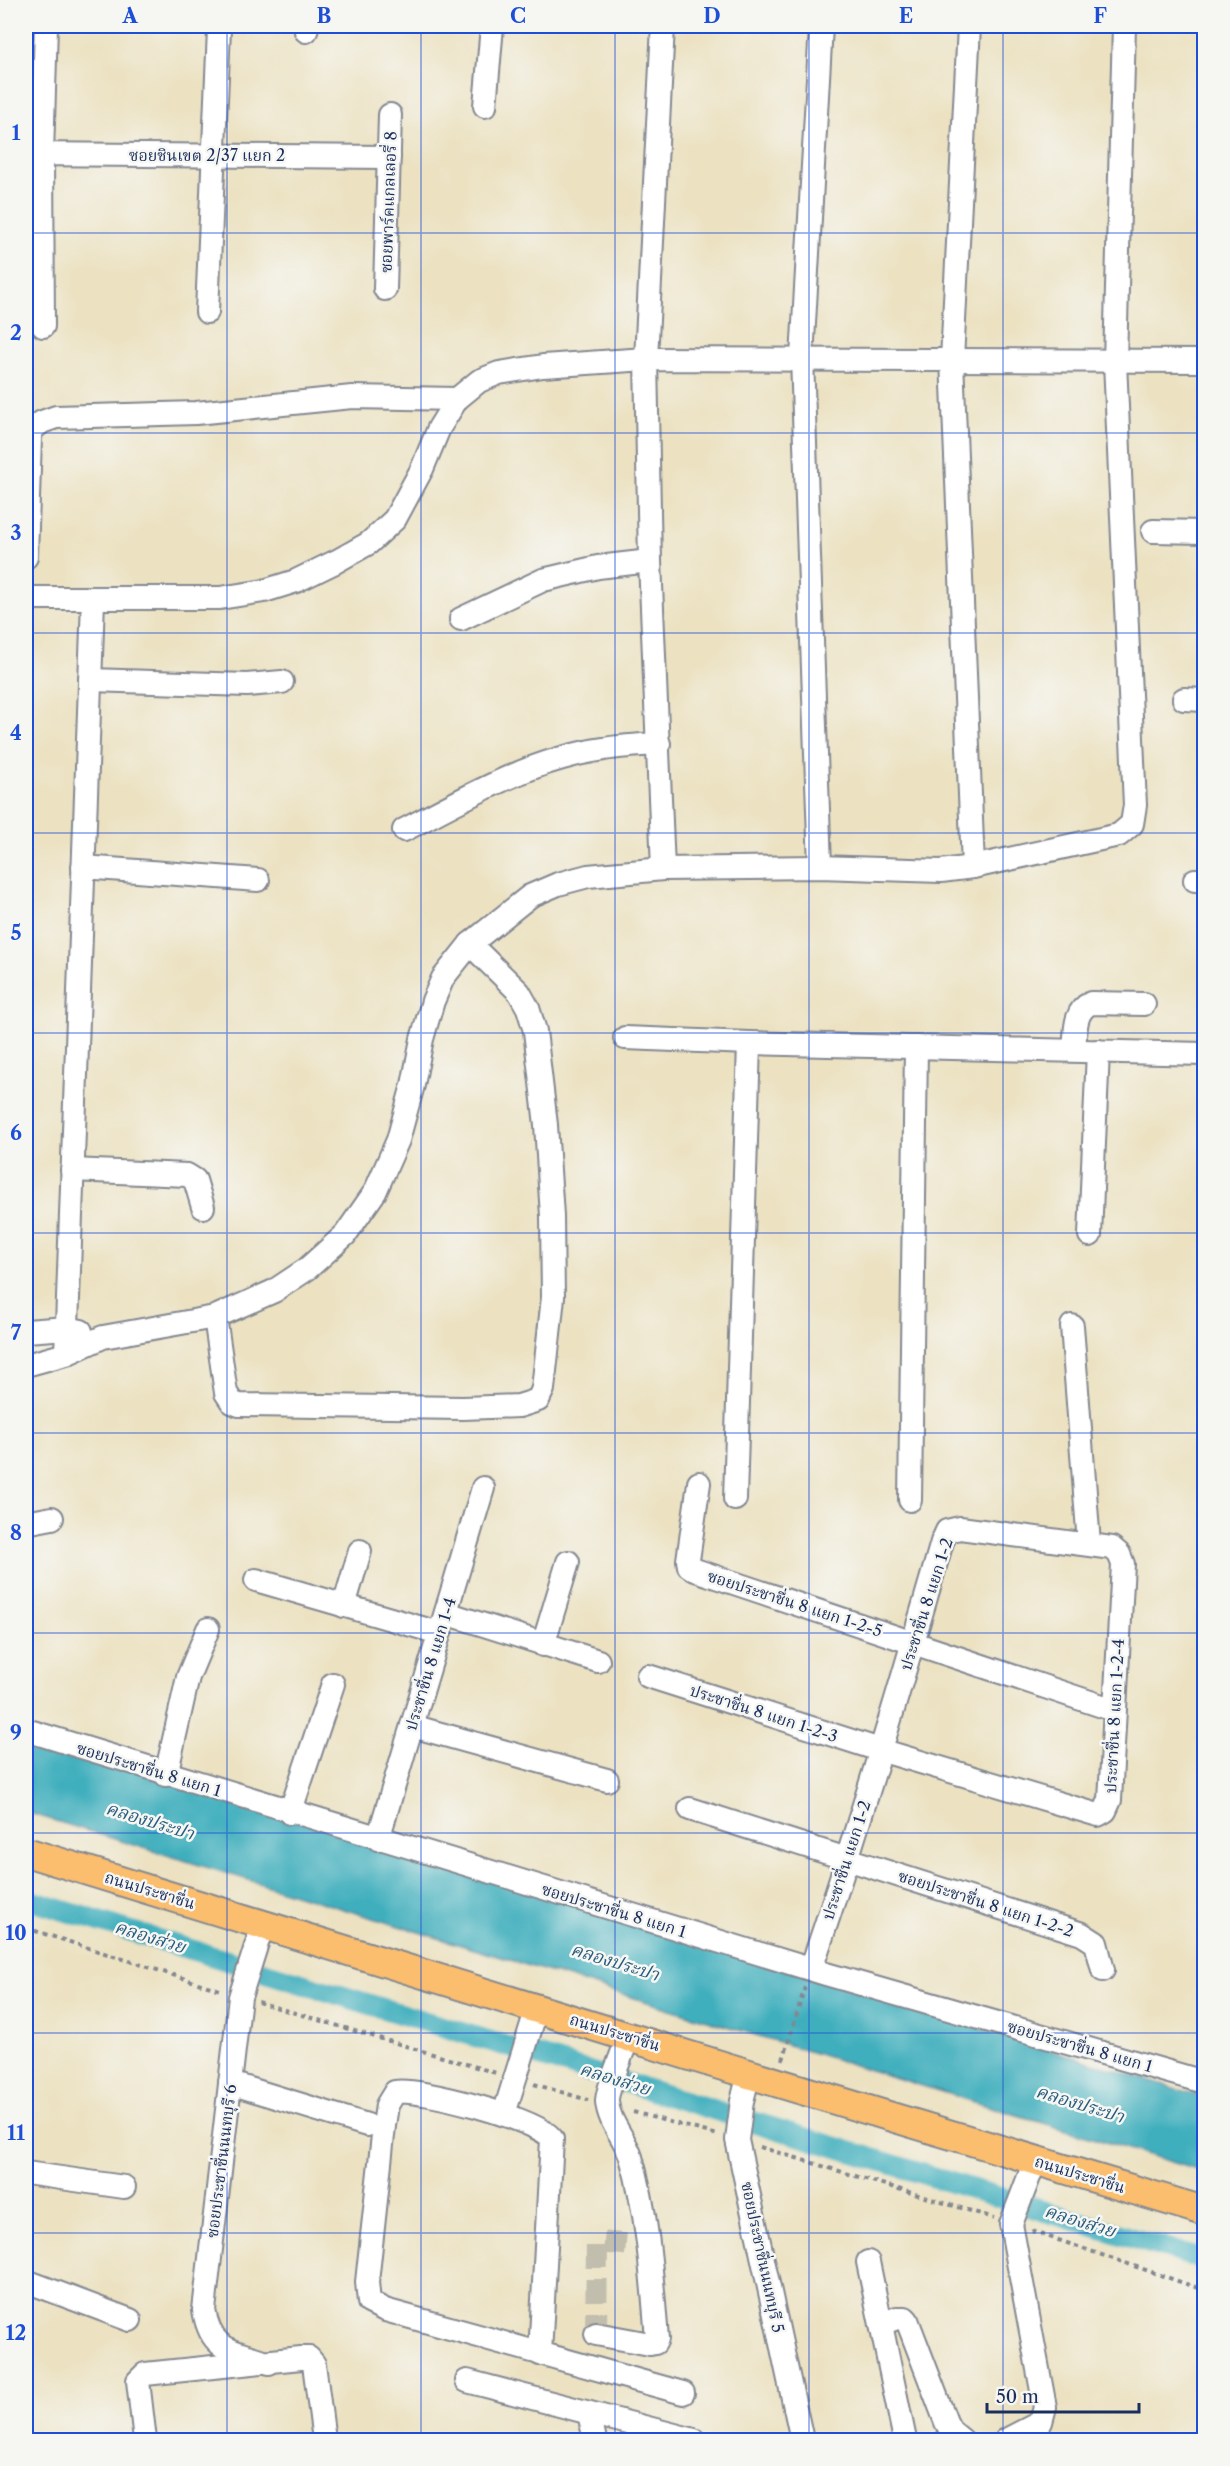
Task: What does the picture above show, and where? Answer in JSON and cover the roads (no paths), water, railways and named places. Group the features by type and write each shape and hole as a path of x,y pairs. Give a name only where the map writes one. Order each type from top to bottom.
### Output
{"main road":[{"name":"ถนนประชาชื่น","path":"26,1852 263,1924 533,2021 746,2088 1031,2172 1204,2211"}],"street":[{"path":"44,326 34,154 46,26"},
{"path":"485,106 492,26"},
{"path":"663,26 646,359 650,561 663,869"},
{"path":"820,867 802,358 821,26"},
{"path":"969,26 952,360 973,867"},
{"path":"26,1365 66,1354 103,1337 216,1317 274,1291 307,1269 345,1236 375,1192 398,1140 433,1001 443,978 470,944 530,896 558,884 588,876 663,869 820,867 941,871 973,867 1119,835 1132,824 1135,805 1114,362 1124,26"},
{"path":"207,312 219,28"},
{"name":"ซอยพาร์คแกลเลอรี่ 8","path":"385,289 390,115"},
{"name":"ซอยชินเขต 2/37 แยก 2","path":"34,154 389,157"},
{"path":"26,598 93,600 220,598 264,591 296,581 369,543 395,519 422,469 439,428 457,399 479,381 499,373 543,366 646,359 1204,361"},
{"path":"26,557 30,438 32,429 42,422 56,417 196,413 352,397 457,399"},
{"path":"1153,531 1204,532"},
{"path":"461,620 543,580 598,567 650,561"},
{"path":"66,1354 93,600"},
{"path":"90,680 247,685 282,682"},
{"path":"404,830 486,787 557,759 603,749 659,744"},
{"path":"83,867 258,880"},
{"path":"216,1317 226,1393 232,1402 239,1405 463,1408 519,1406 538,1400 543,1389 553,1297 548,1160 536,1031 528,1008 519,992 470,944"},
{"path":"1074,1050 1078,1014 1083,1007 1091,1003 1144,1004"},
{"path":"625,1038 1204,1054"},
{"path":"735,1498 749,1043"},
{"path":"910,1500 916,1047"},
{"path":"1089,1235 1098,1051"},
{"path":"72,1170 187,1175 195,1180 203,1207"},
{"path":"1072,1326 1089,1544"},
{"path":"26,1331 67,1328 103,1337"},
{"name":"ซอยประชาชื่น 8 แยก 1-2-5","path":"699,1483 689,1549 689,1566 695,1570 914,1642"},
{"name":"ประชาชื่น 8 แยก 1-4","path":"378,1839 483,1488"},
{"path":"26,1523 52,1518"},
{"name":"ประชาชื่น 8 แยก 1-2","path":"880,1750 947,1532 960,1528 1089,1544 1117,1550 1123,1564"},
{"path":"344,1605 360,1551"},
{"path":"543,1644 568,1562"},
{"name":"ประชาชื่น 8 แยก 1-2-4","path":"880,1750 1098,1815 1105,1811 1110,1800 1123,1564"},
{"path":"256,1580 344,1605 543,1644 598,1661"},
{"path":"166,1775 188,1677 208,1629"},
{"path":"914,1642 1114,1710"},
{"name":"ประชาชื่น 8 แยก 1-2-3","path":"648,1676 880,1750"},
{"path":"290,1812 333,1684"},
{"path":"412,1726 607,1780"},
{"name":"ซอยประชาชื่น 8 แยก 1","path":"26,1730 808,1976 1204,2082"},
{"name":"ประชาชื่น แยก 1-2","path":"808,1976 848,1859 880,1750"},
{"name":"ซอยประชาชื่น 8 แยก 1-2-2","path":"690,1809 1082,1934 1096,1943 1103,1970"},
{"name":"ซอยประชาชื่นนนทบุรี 6","path":"263,1924 243,1988 204,2310 207,2326 217,2344 269,2363"},
{"path":"504,2114 533,2021"},
{"path":"596,2334 650,2344 655,2343 657,2339 645,2226 636,2178 630,2155 610,2115 608,2095 624,2049"},
{"path":"230,2083 367,2125"},
{"name":"ซอยประชาชื่นนนทบุรี 5","path":"746,2088 737,2140 802,2440"},
{"path":"540,2354 552,2139 545,2131 504,2114 412,2090 394,2092 384,2126 367,2294 369,2302 385,2310 540,2354 683,2393"},
{"path":"1006,2440 1041,2422 1045,2407 1011,2224 1031,2172"},
{"path":"26,2173 124,2187"},
{"path":"868,2262 905,2440"},
{"path":"26,2281 130,2320"},
{"path":"881,2325 897,2318 908,2320 946,2422 951,2431 962,2440"},
{"path":"146,2440 138,2381 145,2374 301,2358 309,2358 314,2364 324,2440"},
{"path":"467,2381 694,2440"},
{"path":"589,2413 595,2440"}],"water":[{"name":"คลองประปา","path":"26,1736 1204,2097 1204,2172 26,1812"}],"waterway":[{"name":"คลองส่วย","path":"26,1899 1204,2260"}],"tunnel":[{"path":"596,2334 597,2242 647,2246"}]}
